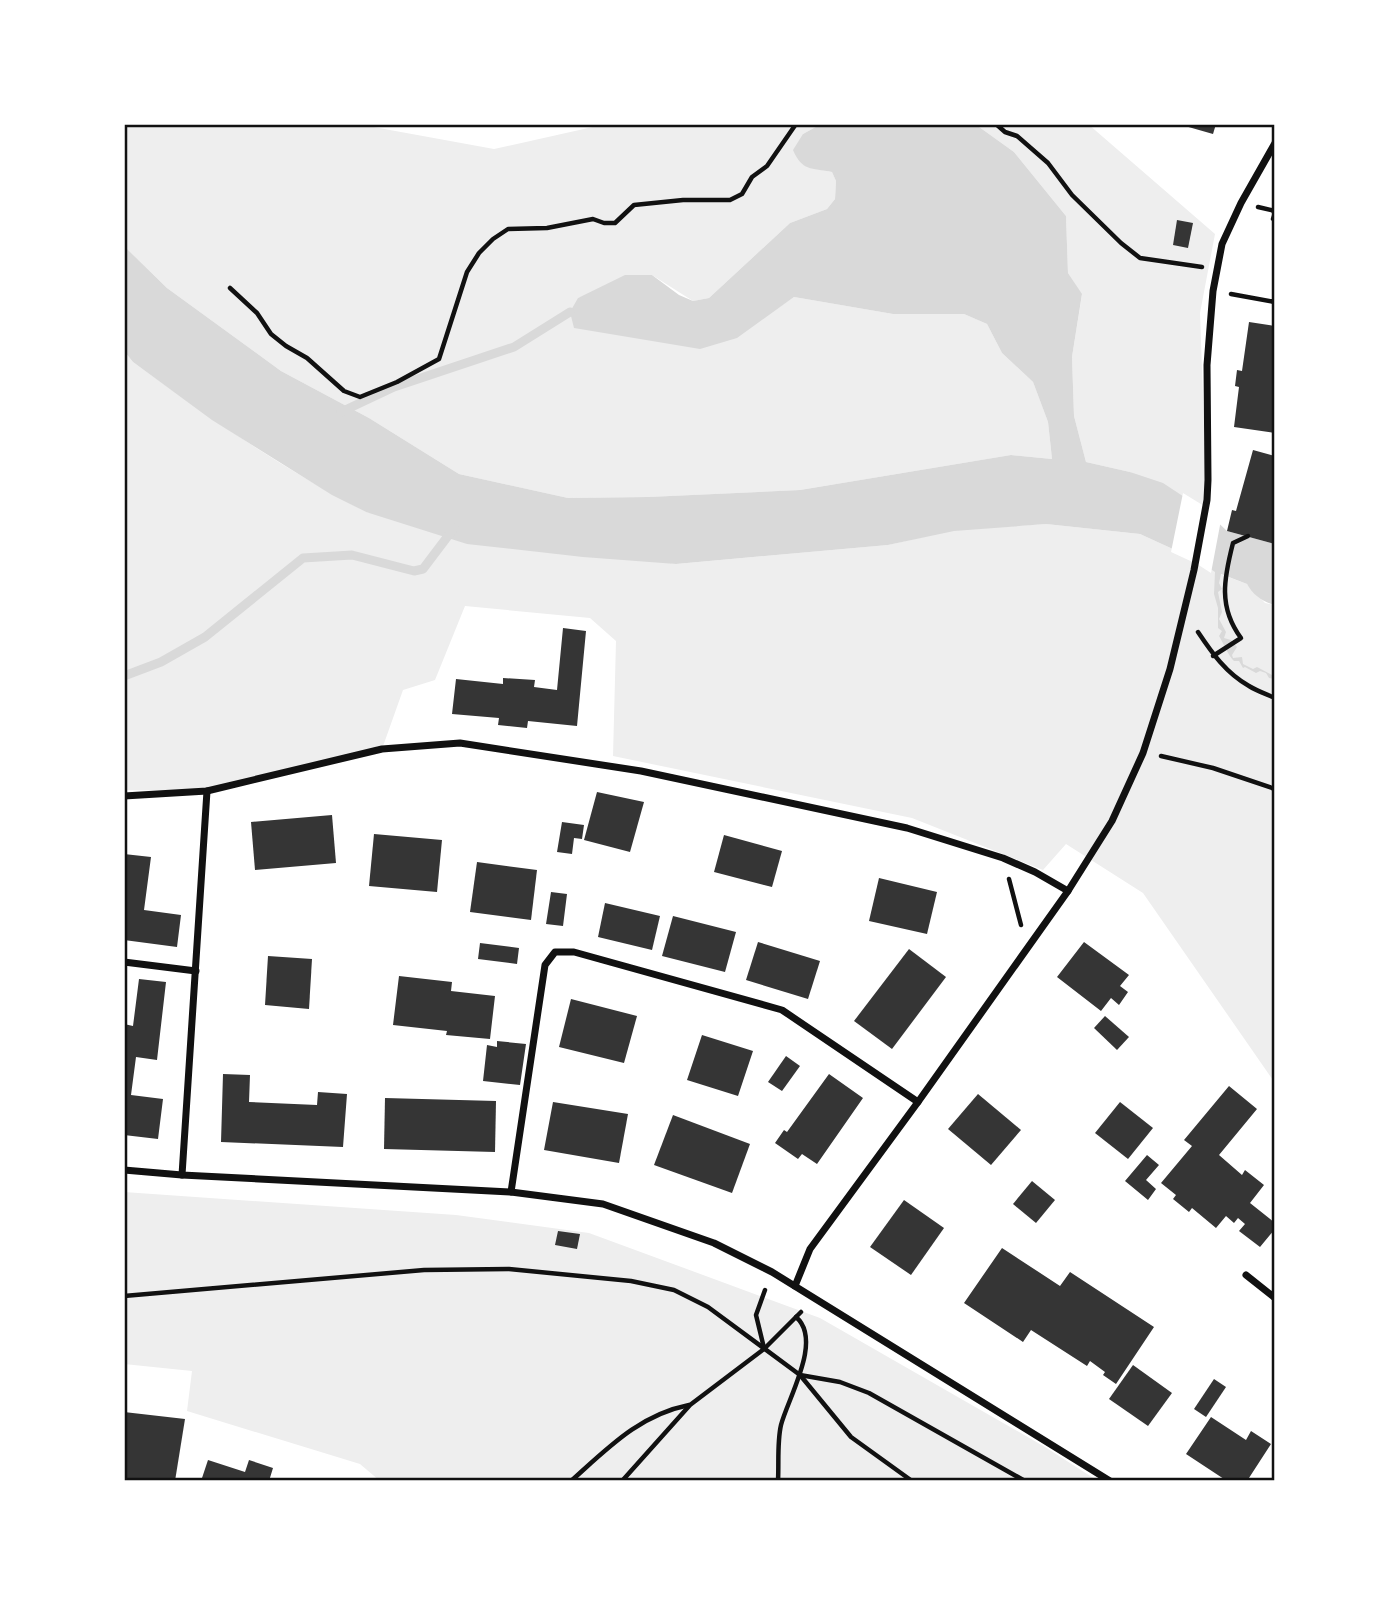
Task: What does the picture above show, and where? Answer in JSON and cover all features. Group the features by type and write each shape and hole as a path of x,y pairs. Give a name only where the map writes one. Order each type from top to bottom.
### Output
{"street":[{"path":"795,1286 810,1249 1068,891 1112,821 1143,753 1170,669 1194,570 1207,500 1207,365 1213,291 1222,244 1241,203 1275,143"},
{"path":"124,796 207,791 382,750 460,743 641,771 907,828 1003,858 1068,891"},
{"path":"182,1175 207,791"},
{"path":"511,1192 545,965 555,952 574,952 782,1010 918,1102"},
{"path":"124,962 196,971"},
{"path":"124,1170 511,1192 603,1204 714,1243 772,1272 1110,1481"},
{"path":"1246,1275 1275,1298"}],"path":[{"path":"230,288 257,313 271,334 307,358 344,391 360,397 397,382 439,359 448,338 450,321 467,272 479,253 508,229 547,228 593,219 614,223 634,205 653,202 730,200 742,194 752,177 766,166 796,124"},
{"path":"996,124 1005,132 1017,136 1048,163 1072,195 1140,258 1217,269"},
{"path":"1275,213 1275,220"},
{"path":"1213,291 1275,302"},
{"path":"1213,656 1241,638 1230,621 1224,579 1233,543 1248,536"},
{"path":"1184,611 1213,656 1229,672 1247,685 1275,698"},
{"path":"1143,753 1213,768 1275,789"},
{"path":"1003,858 1028,950"},
{"path":"124,1296 328,1280 424,1269 509,1269 631,1280 674,1290 708,1307 800,1375 851,1437 912,1481"},
{"path":"764,1349 756,1315 772,1272"},
{"path":"622,1481 690,1405 764,1349 796,1317 804,1324 807,1334 800,1375 780,1427 778,1481"},
{"path":"800,1375 840,1382 869,1393 1025,1481"},
{"path":"571,1481 622,1434 667,1409 690,1405"}],"shaded area":[{"path":"124,124 357,124 494,149 606,124 821,124 803,134 806,167 832,172 836,181 835,199 827,209 790,223 709,298 693,301 652,275 578,298 778,308 794,297 893,314 964,314 987,324 1002,353 1033,382 1048,422 1052,459 1011,455 800,490 648,497 568,498 459,474 369,418 281,371 167,288 124,246"},
{"path":"821,124 975,124 1014,152 1066,216 1068,273 1082,294 1072,357 1074,416 1086,462 1163,483 1207,512 1227,531 1275,544 1275,605 1259,598 1247,584 1221,574 1219,583 1222,589 1218,592 1222,612 1219,619 1226,632 1224,638 1231,640 1237,647 1233,658 1242,657 1243,664 1253,669 1257,667 1272,675 1275,672 1275,679 1269,678 1266,673 1256,673 1243,668 1239,661 1234,661 1228,653 1219,636 1222,631 1218,628 1218,608 1214,594 1215,572 1199,561 1140,534 1046,524 954,531 888,545 676,564 467,544 366,512 332,495 212,420 133,362 124,351 124,246 167,288 281,371 369,418 459,474 568,498 648,497 800,490 1011,455 1052,459 1048,422 1033,382 1002,353 987,324 964,314 893,314 794,297 737,338 700,349 574,328 570,312 578,298 625,275 652,275 679,295 693,301 709,298 790,223 827,209 835,199 836,181 832,172 804,165 793,150 803,134"},
{"path":"975,124 1088,124 1215,234 1200,313 1207,512 1130,472 1086,462 1074,416 1072,357 1082,295 1068,273 1066,216 1014,152"},
{"path":"124,351 133,362 247,442 366,512 676,564 888,545 954,530 1046,524 1140,534 1199,561 1220,574 1247,584 1265,603 1275,605 1275,1083 1143,893 1066,844 1043,870 912,818 613,756 616,641 590,618 465,606 435,680 403,690 382,749 207,791 124,790"},
{"path":"124,1192 456,1215 589,1233 820,1318 1045,1447 1098,1481 380,1481 360,1464 187,1411 192,1371 124,1364"}],"pier":[{"path":"1183,493 1221,520 1211,573 1171,552"}],"building":[{"path":"1178,124 1216,124 1213,134"},
{"path":"1177,220 1193,223 1188,248 1173,245"},
{"path":"1249,322 1275,326 1275,433 1234,427 1239,387 1235,386 1237,370 1242,371"},
{"path":"1253,450 1275,456 1275,544 1227,531 1232,510 1236,511"},
{"path":"563,628 586,631 577,726 528,721 527,728 498,725 499,718 452,714 456,679 503,684 503,678 535,680 534,687 557,690"},
{"path":"597,792 644,802 630,852 584,840"},
{"path":"332,815 336,863 255,870 251,822"},
{"path":"562,822 584,825 582,839 574,838 572,854 557,852"},
{"path":"374,834 442,840 437,892 369,886"},
{"path":"724,835 782,851 772,887 714,872"},
{"path":"124,854 151,857 144,910 181,915 177,947 124,940"},
{"path":"477,862 537,870 531,920 470,912"},
{"path":"879,878 937,892 927,934 869,921"},
{"path":"551,892 567,894 563,926 546,924"},
{"path":"605,903 660,916 652,950 598,937"},
{"path":"673,916 736,932 725,972 662,956"},
{"path":"758,942 820,961 808,999 746,980"},
{"path":"1084,942 1129,975 1120,986 1128,992 1119,1005 1111,998 1101,1011 1057,977"},
{"path":"480,943 519,948 517,964 478,959"},
{"path":"909,949 946,977 892,1049 854,1021"},
{"path":"268,956 312,959 309,1009 265,1005"},
{"path":"399,976 452,982 451,991 495,996 490,1039 446,1035 447,1031 393,1025"},
{"path":"139,979 166,982 157,1060 136,1057 131,1095 163,1099 158,1139 124,1135 124,1024 133,1026"},
{"path":"571,999 637,1016 624,1063 559,1047"},
{"path":"1105,1016 1129,1037 1117,1050 1094,1028"},
{"path":"702,1035 753,1051 738,1096 687,1080"},
{"path":"497,1041 526,1044 520,1085 483,1081 487,1045 497,1047"},
{"path":"786,1056 800,1066 782,1091 768,1082"},
{"path":"223,1074 250,1075 249,1102 317,1105 318,1092 347,1094 343,1147 221,1142"},
{"path":"829,1074 863,1098 817,1164 802,1154 798,1159 775,1143 784,1130 787,1132"},
{"path":"1229,1086 1257,1109 1219,1155 1242,1175 1245,1170 1264,1185 1250,1203 1275,1223 1275,1229 1260,1247 1239,1231 1245,1224 1238,1218 1234,1223 1226,1216 1216,1228 1192,1208 1189,1212 1173,1199 1176,1195 1161,1183 1192,1146 1184,1140"},
{"path":"978,1094 1021,1130 991,1165 948,1129"},
{"path":"385,1098 496,1101 495,1152 384,1149"},
{"path":"553,1102 628,1114 619,1163 544,1150"},
{"path":"1120,1102 1153,1128 1128,1159 1095,1133"},
{"path":"673,1115 750,1144 732,1193 654,1165"},
{"path":"1147,1155 1159,1165 1146,1180 1156,1189 1148,1200 1125,1181"},
{"path":"1032,1181 1055,1200 1036,1223 1013,1204"},
{"path":"904,1200 944,1228 911,1275 870,1247"},
{"path":"558,1231 580,1234 577,1249 555,1245"},
{"path":"1002,1248 1060,1286 1070,1272 1154,1327 1116,1384 1090,1361 1087,1366 1031,1330 1023,1342 964,1303"},
{"path":"1133,1365 1172,1393 1148,1426 1109,1399"},
{"path":"1214,1379 1226,1387 1206,1417 1194,1409"},
{"path":"124,1412 185,1419 175,1481 124,1481"},
{"path":"1211,1417 1246,1440 1251,1431 1271,1444 1247,1481 1227,1481 1186,1454"},
{"path":"208,1460 245,1472 249,1460 273,1468 269,1481 201,1481"}],"waterway":[{"path":"341,412 394,387 514,347 570,312"},
{"path":"124,676 161,662 205,637 303,558 352,555 414,571 423,569 454,528"}]}
